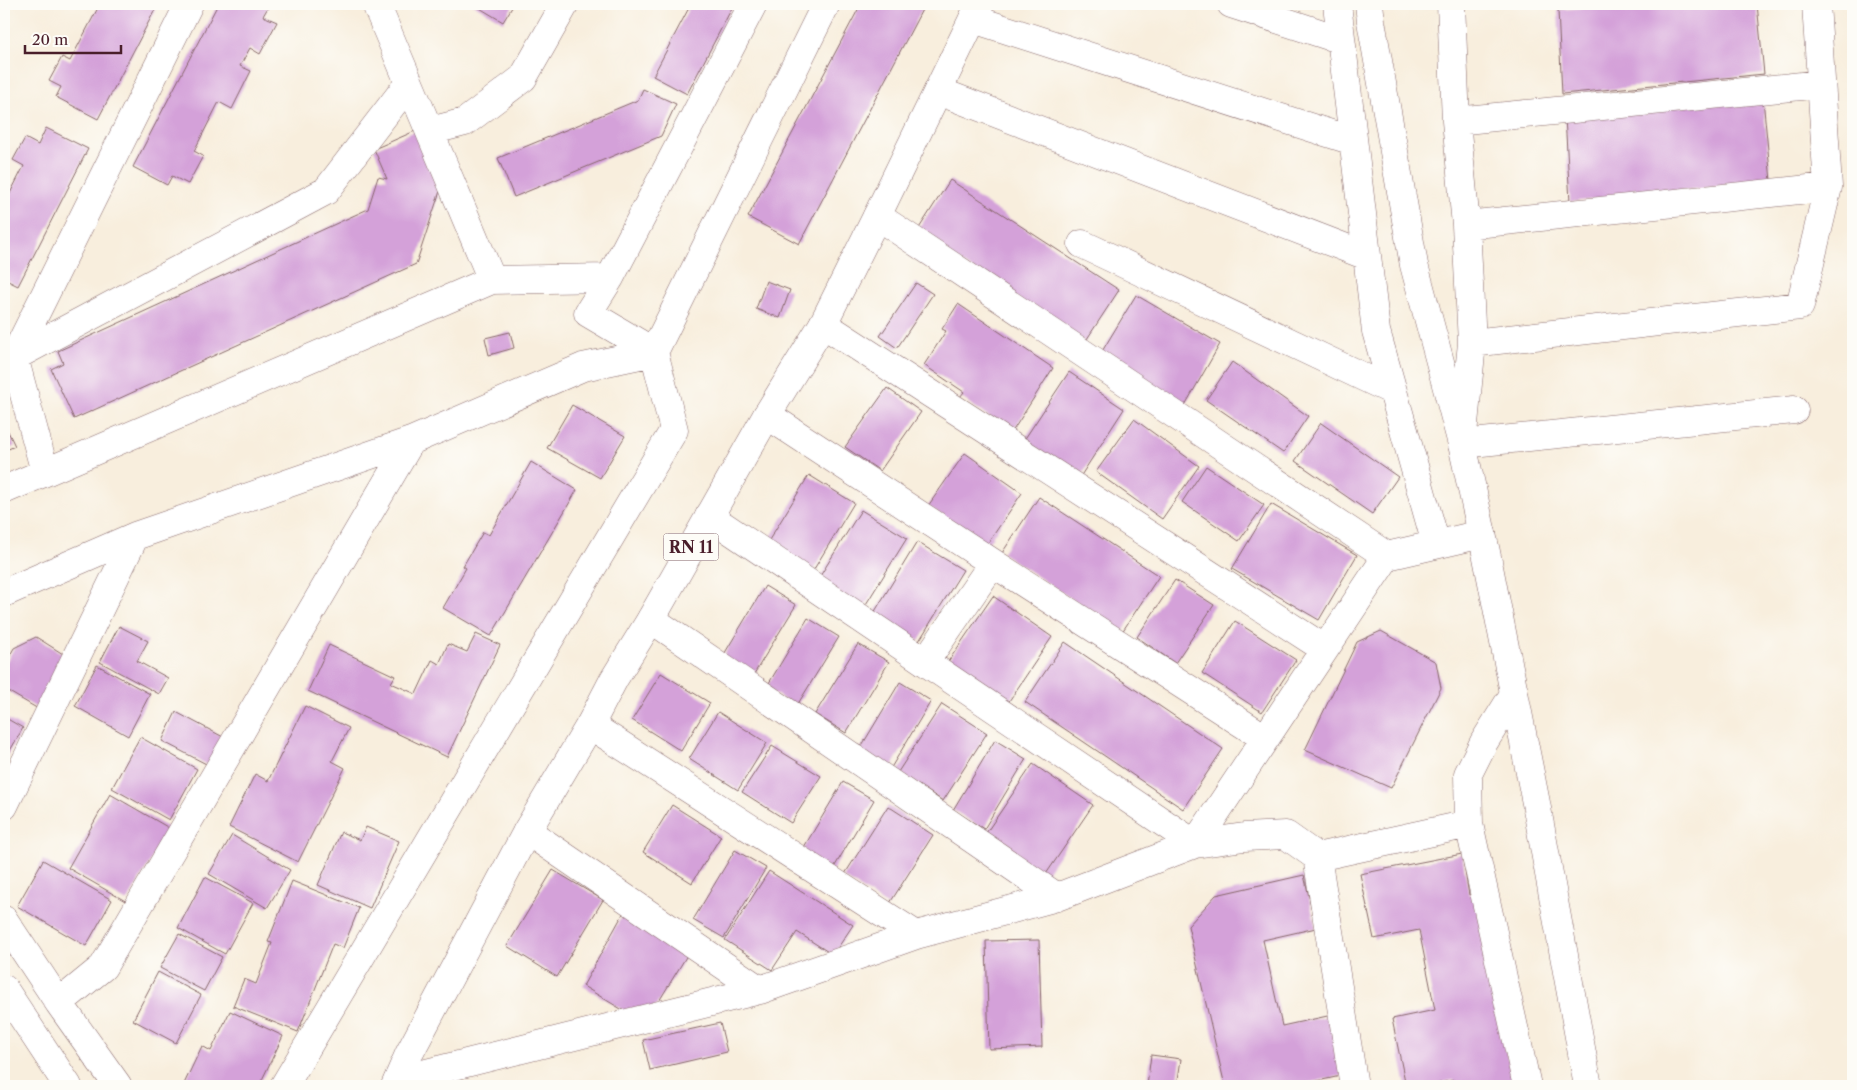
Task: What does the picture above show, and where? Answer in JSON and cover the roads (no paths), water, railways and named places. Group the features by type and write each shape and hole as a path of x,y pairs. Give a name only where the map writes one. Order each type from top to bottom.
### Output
{"street":[{"path":"45,472 14,358 189,4"},
{"path":"376,4 492,280"},
{"path":"430,131 466,122 523,78 565,4"},
{"path":"654,352 588,313 610,278 753,4"},
{"path":"284,1086 674,430 654,352 826,4"},
{"path":"1230,4 1341,40"},
{"path":"1337,4 1376,330 1436,544"},
{"path":"1370,4 1371,21 1414,265 1462,444 1482,534 1588,1086"},
{"path":"1451,4 1456,121 1466,225 1472,343 1462,444"},
{"path":"1472,343 1800,306 1828,187 1816,4"},
{"path":"977,12 1354,141"},
{"name":"RN 11","path":"396,1083 409,1054 526,831 590,725 614,679 767,415 823,324 977,12"},
{"path":"14,358 326,191 409,83"},
{"path":"1456,121 1821,84"},
{"path":"938,91 1368,256"},
{"path":"1466,225 1828,187"},
{"path":"877,216 1387,556"},
{"path":"1082,244 1393,391"},
{"path":"4,490 492,280 610,278"},
{"path":"823,324 1325,649"},
{"path":"4,593 135,536 412,441 583,367 654,352"},
{"path":"1462,444 1794,410"},
{"path":"767,415 1265,738"},
{"path":"59,1003 103,967 412,441"},
{"path":"709,516 1195,844"},
{"path":"1195,844 1387,556 1482,534"},
{"path":"4,806 135,536"},
{"path":"925,662 993,562"},
{"path":"651,618 1057,897"},
{"path":"1514,694 1484,742 1468,774 1469,824 1527,1086"},
{"path":"590,725 916,935"},
{"path":"1317,857 1469,824"},
{"path":"526,831 760,990"},
{"path":"396,1083 760,990 916,935 1057,897 1195,844 1244,837 1286,835 1317,857 1354,1086"},
{"path":"4,920 59,1003 118,1086"},
{"path":"4,989 68,1086"}]}
